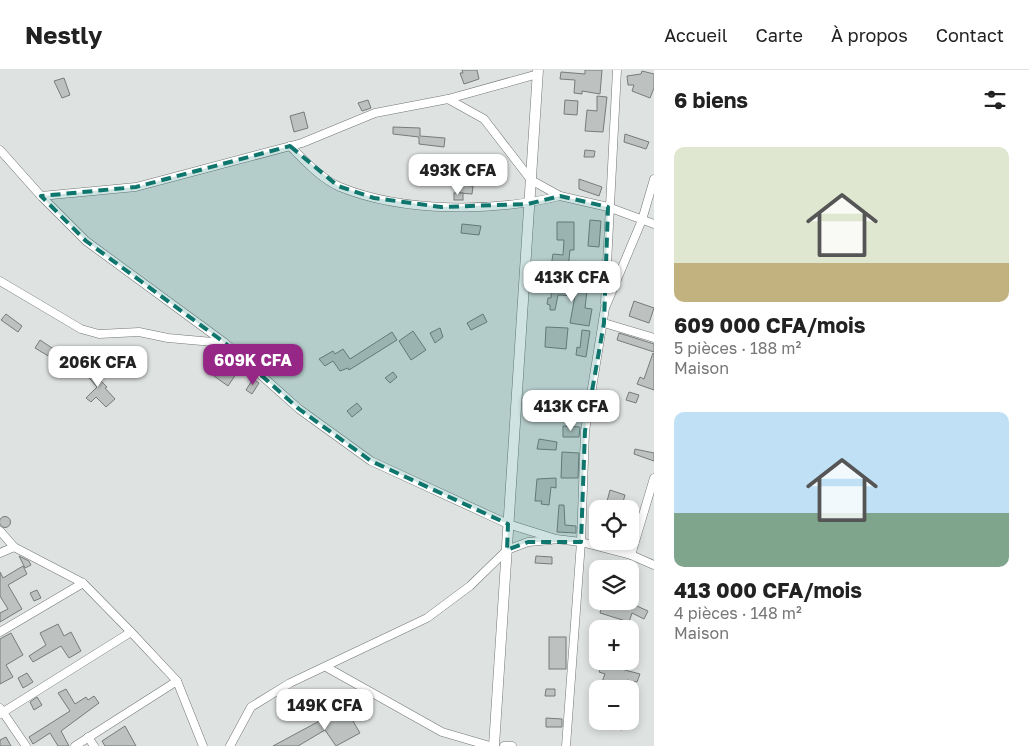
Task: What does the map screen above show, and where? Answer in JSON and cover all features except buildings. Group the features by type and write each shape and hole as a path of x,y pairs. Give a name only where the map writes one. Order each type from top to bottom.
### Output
{"street":[{"path":"566,746 581,542 586,431 604,323 608,207 617,70"},
{"path":"41,196 136,187 302,143 375,113 448,99 538,72 494,746"},
{"path":"448,99 484,119 531,180 560,196 608,207 654,224"},
{"path":"290,146 310,166 338,186 374,198 441,207 528,204 560,196"},
{"path":"0,150 41,196 86,241 225,343 299,409 371,460 508,524 556,539 581,542 632,555 654,565"},
{"path":"605,308 642,220 654,179"},
{"path":"0,282 81,329 99,334 139,332 168,338 225,343"},
{"path":"604,323 654,338"},
{"path":"632,555 654,478"},
{"path":"0,531 14,546 83,583 178,681 203,746"},
{"path":"230,746 251,708 290,684 427,618 470,586 507,550 528,542 556,539"},
{"path":"0,553 14,546"},
{"path":"0,632 83,583"},
{"path":"26,746 1,711 131,632"},
{"path":"326,667 442,732 490,746"},
{"path":"74,746 178,681"},
{"path":"88,737 94,746"},
{"path":"504,746 512,746"}],"highlighted area":[{"path":"290,146 338,186 374,198 441,207 528,204 560,196 608,207 604,323 585,431 581,542 528,542 507,550 508,524 371,461 299,409 225,343 86,241 41,196 136,187"}]}
